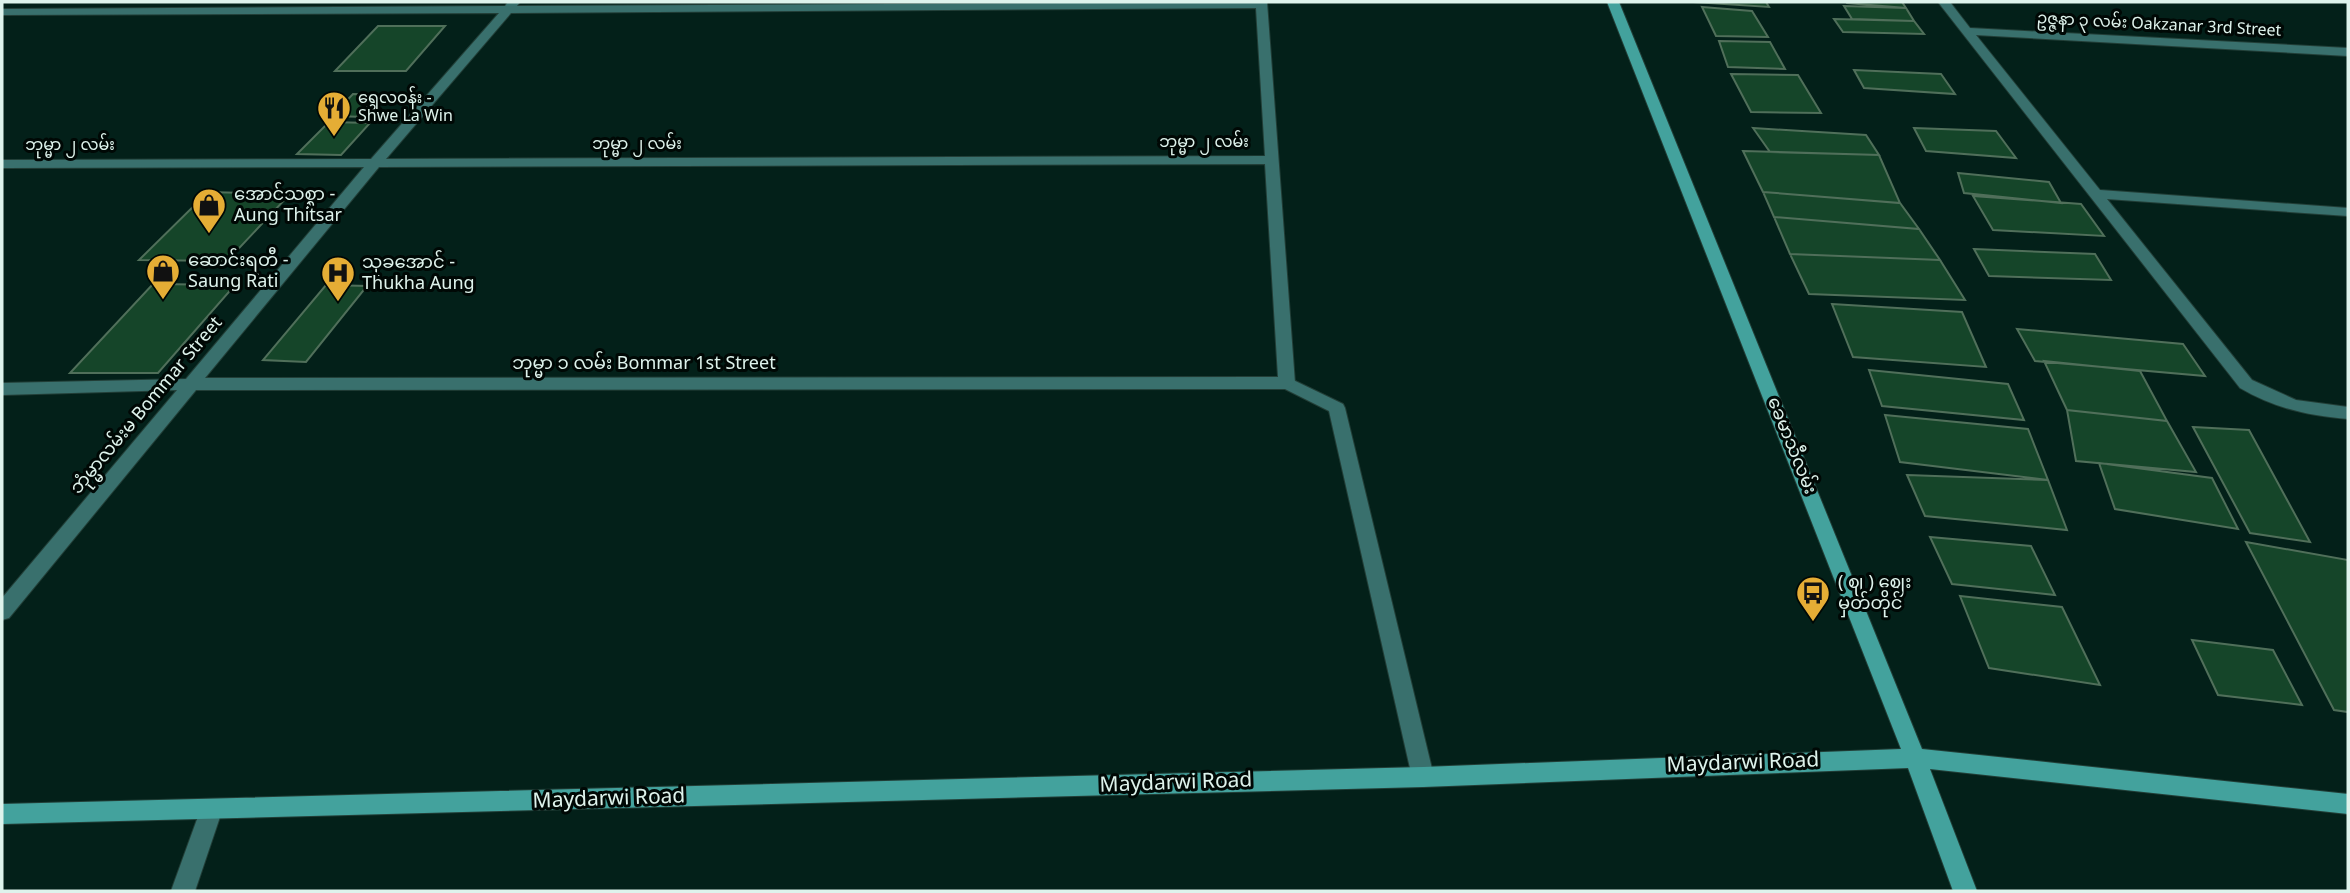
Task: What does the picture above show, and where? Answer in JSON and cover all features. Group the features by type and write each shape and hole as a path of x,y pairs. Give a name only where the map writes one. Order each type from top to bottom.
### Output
{"street":[{"name":"ခေမာသီလမ်း","path":"1613,2 1915,758 1965,891"},
{"path":"1944,2 2246,384 2270,399 2293,407 2348,413"},
{"path":"2,12 512,4 1261,3 1287,383 1337,408 1423,777"},
{"name":"ဘုံမ္မာလမ်းမ Bommar Street","path":"2,612 374,164 512,4"},
{"name":"ဥဇ္ဇနာ ၃ လမ်း Oakzanar 3rd Street","path":"1967,31 2348,52"},
{"name":"ဘုမ္မာ ၂ လမ်း","path":"2,163 1272,160"},
{"path":"2095,194 2348,212"},
{"name":"ဘုမ္မာ ၁ လမ်း Bommar 1st Street","path":"2,389 191,384 1287,383"},
{"name":"Maydarwi Road","path":"2,814 211,811 1423,777 1915,758 2348,804"},
{"path":"183,891 211,811"}],"building":[{"path":"1693,2 1766,2 1769,7"},
{"path":"1902,2 1906,8 1847,3"},
{"path":"1844,6 1906,8 1914,21 1852,19"},
{"path":"1702,7 1752,11 1768,37 1716,36"},
{"path":"1834,19 1914,21 1924,34 1843,32"},
{"path":"378,26 445,26 406,71 335,71"},
{"path":"1719,41 1770,42 1785,69 1728,67"},
{"path":"1854,70 1941,74 1955,94 1864,88"},
{"path":"1731,74 1798,75 1821,113 1751,112"},
{"path":"353,94 388,95 367,117 332,116"},
{"name":"ရွှေလဝန်း - Shwe La Win","path":"329,122 370,123 341,155 297,154"},
{"path":"1753,128 1866,135 1879,155 1770,152"},
{"path":"1914,128 1996,131 2016,158 1926,151"},
{"path":"1743,151 1879,155 1900,203 1763,192"},
{"path":"1958,173 2049,182 2061,203 1964,193"},
{"path":"208,192 290,194 227,261 139,260"},
{"path":"1763,192 1900,203 1919,229 1774,217"},
{"path":"1973,196 2081,204 2104,236 1993,230"},
{"path":"1774,217 1919,229 1940,260 1790,254"},
{"path":"1974,249 2095,254 2111,280 1989,276"},
{"path":"1790,254 1940,260 1965,300 1809,294"},
{"path":"153,284 235,285 158,373 70,373"},
{"path":"326,285 367,286 306,362 263,360"},
{"path":"1832,304 1962,312 1986,367 1853,357"},
{"path":"2017,329 2183,344 2205,376 2035,361"},
{"path":"2044,361 2140,371 2167,421 2067,410"},
{"path":"1869,370 2008,384 2024,420 1882,406"},
{"path":"2067,410 2167,421 2196,472 2076,461"},
{"path":"1885,415 2028,429 2048,480 1900,462"},
{"path":"2193,427 2249,430 2310,542 2250,533"},
{"path":"2099,463 2212,478 2238,529 2115,509"},
{"path":"1907,475 2048,480 2067,530 1925,516"},
{"path":"1930,537 2031,546 2055,595 1952,584"},
{"path":"2246,542 2348,560 2348,712 2334,710"},
{"path":"1960,596 2062,607 2100,685 1989,668"},
{"path":"2192,640 2273,650 2302,705 2218,695"}],"place":[{"name":"ရွှေလဝန်း - Shwe La Win","path":"334,138"},
{"name":"အောင်သစ္စာ - Aung Thitsar","path":"209,235"},
{"name":"ဆောင်းရတီ - Saung Rati","path":"163,301"},
{"name":"သုခအောင် - Thukha Aung","path":"338,303"},
{"name":"( ဈ ) ဈေး မှတ်တိုင်","path":"1813,623"}]}
